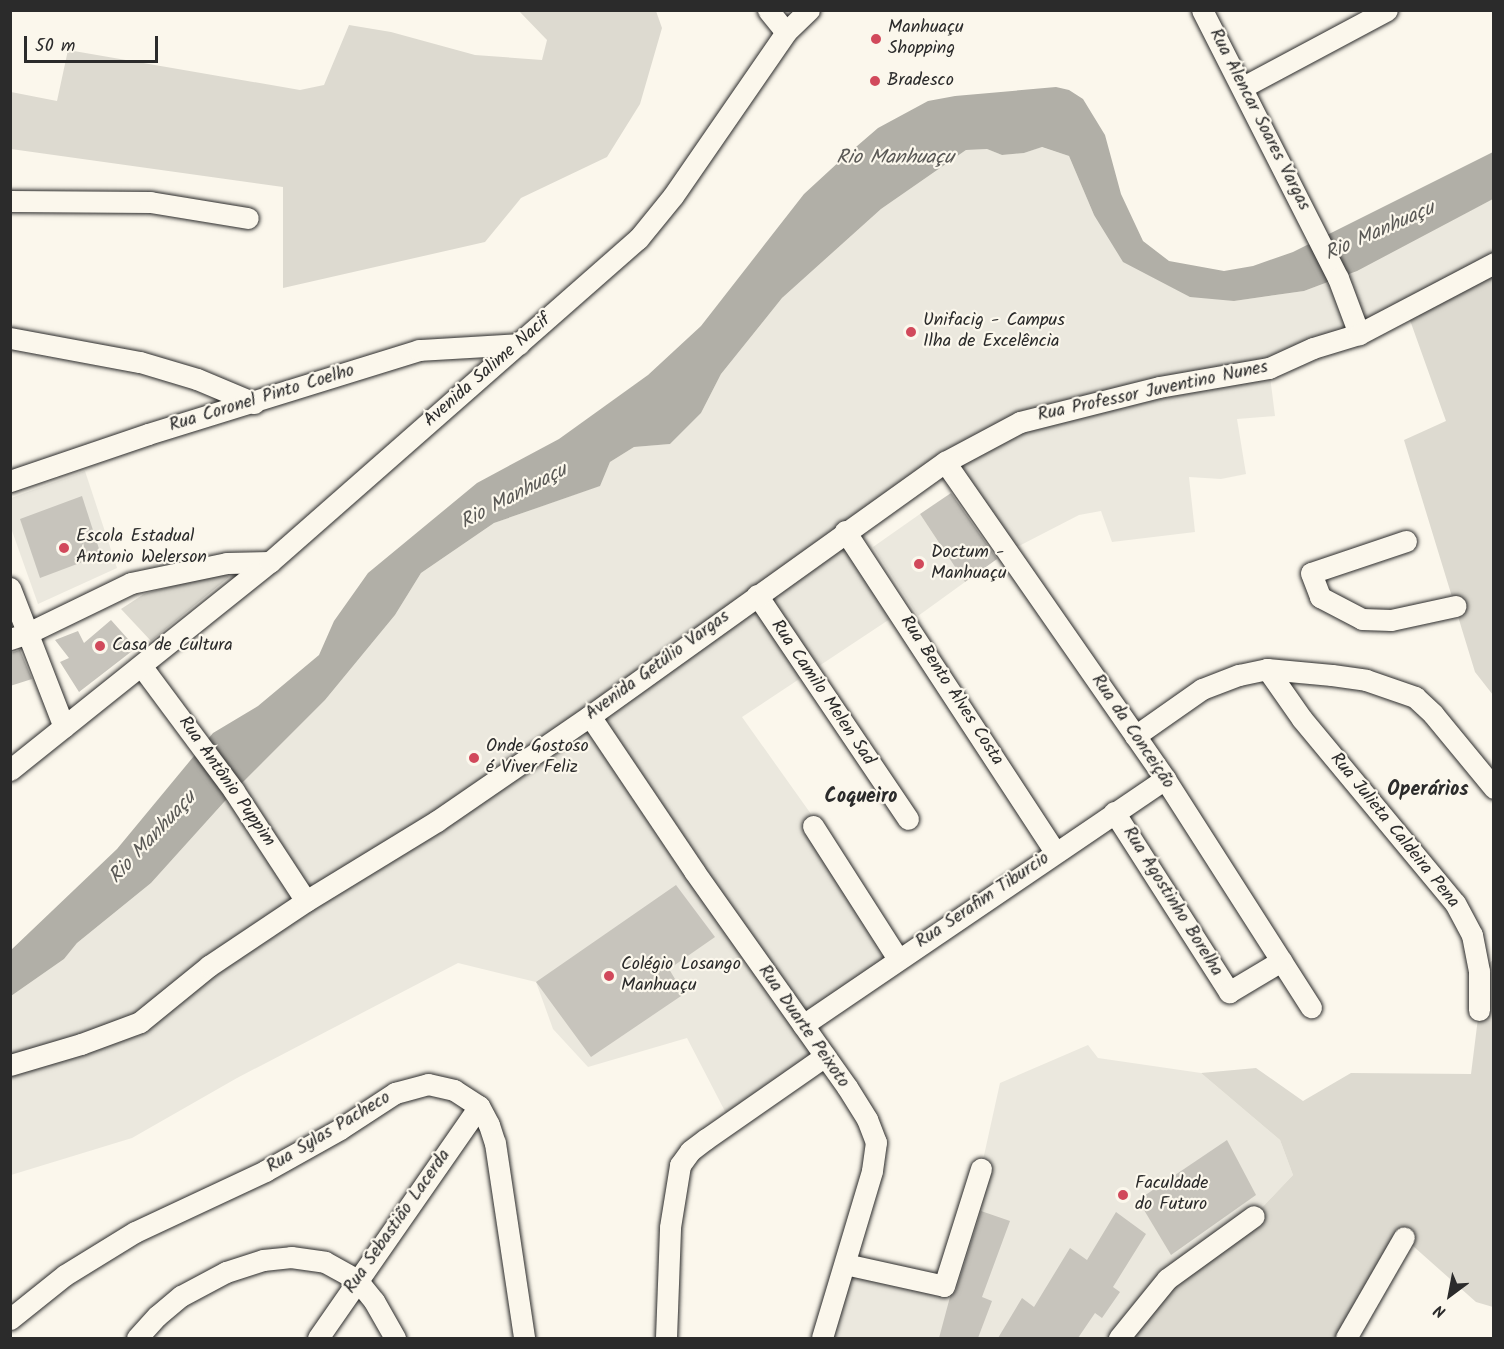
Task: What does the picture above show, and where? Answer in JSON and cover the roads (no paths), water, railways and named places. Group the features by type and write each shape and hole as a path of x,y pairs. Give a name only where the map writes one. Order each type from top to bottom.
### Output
{"street":[{"path":"768,10 786,32"},
{"name":"Avenida Salime Nacif","path":"64,727 142,667 270,562 638,239 680,187 786,32 809,10"},
{"name":"Rua Alencar Soares Vargas","path":"1202,10 1343,288 1359,334"},
{"path":"1243,87 1388,10"},
{"path":"10,201 150,202 248,218"},
{"name":"Rua Professor Juventino Nunes","path":"945,462 1020,422 1149,390 1269,368 1313,348 1359,334 1494,263"},
{"path":"10,338 140,362 197,380 254,403"},
{"name":"Rua Coronel Pinto Coelho","path":"10,481 136,438 419,350 519,344"},
{"name":"Avenida Getúlio Vargas","path":"10,1065 81,1044 140,1022 209,966 306,901 437,821 590,716 845,531 945,462"},
{"name":"Rua da Conceição","path":"945,462 1165,779 1311,1007"},
{"name":"Rua Bento Alves Costa","path":"845,531 1055,852"},
{"path":"1406,541 1311,573 1320,597 1362,619 1390,620 1456,606"},
{"path":"19,636 131,583 227,563 270,562"},
{"path":"10,588 19,636 64,727 10,770"},
{"name":"Rua Camilo Melen Sad","path":"758,596 908,819"},
{"name":"Rua Antônio Puppim","path":"142,667 239,798 306,901"},
{"path":"1135,736 1202,689 1239,675 1267,669 1366,680 1415,697 1433,714 1494,788"},
{"name":"Rua Julieta Caldeira Pena","path":"1267,669 1302,719 1455,903 1472,935 1479,971 1479,1010"},
{"name":"Rua Duarte Peixoto","path":"590,716 694,871 825,1056 867,1119 876,1142 872,1171 822,1338"},
{"name":"Rua Serafim Tiburcio","path":"803,1025 1165,779"},
{"name":"Rua Agostinho Borelha","path":"1114,812 1229,992 1281,961"},
{"path":"813,826 898,959"},
{"path":"666,1338 670,1227 680,1165 690,1150 825,1056"},
{"name":"Rua Sylas Pacheco","path":"10,1319 65,1275 135,1232 265,1172 340,1129 395,1093 428,1084 454,1090 479,1106"},
{"path":"479,1106 495,1143 524,1338"},
{"name":"Rua Sebastião Lacerda","path":"318,1338 479,1106"},
{"path":"845,1264 944,1286 981,1169"},
{"path":"1119,1338 1167,1279 1254,1216"},
{"path":"1346,1338 1404,1237"},
{"path":"137,1338 157,1316 181,1296 226,1272 263,1260 291,1257 325,1262 357,1280 374,1301 395,1338"}],"water":[{"name":"Rio Manhuaçu","path":"1056,87 1069,90 1083,99 1105,135 1121,194 1143,241 1169,261 1224,271 1253,266 1293,252 1493,152 1493,199 1357,271 1304,291 1234,301 1190,297 1123,262 1094,215 1069,156 1042,147 1024,153 1002,155 987,149 966,150 881,209 782,298 721,374 701,413 670,444 634,447 610,462 600,486 494,523 421,573 395,615 325,700 234,791 151,883 77,943 64,959 11,996 10,951 117,849 213,733 258,706 319,655 334,621 368,573 477,483 559,439 648,375 701,326 804,194 842,159 878,128 928,101 955,96"}],"place":[{"name":"Manhuaçu Shopping","path":"876,39"},
{"name":"Bradesco","path":"875,81"},
{"name":"Unifacig - Campus Ilha de Excelência","path":"911,332"},
{"name":"Escola Estadual Antonio Welerson","path":"64,548"},
{"name":"Doctum - Manhuaçu","path":"919,564"},
{"name":"Casa de Cultura","path":"100,646"},
{"name":"Onde Gostoso é Viver Feliz","path":"474,758"},
{"name":"Colégio Losango Manhuaçu","path":"609,976"},
{"name":"Faculdade do Futuro","path":"1123,1195"}],"district":[{"name":"Operários","path":"1428,790"},
{"name":"Coqueiro","path":"861,797"}]}
